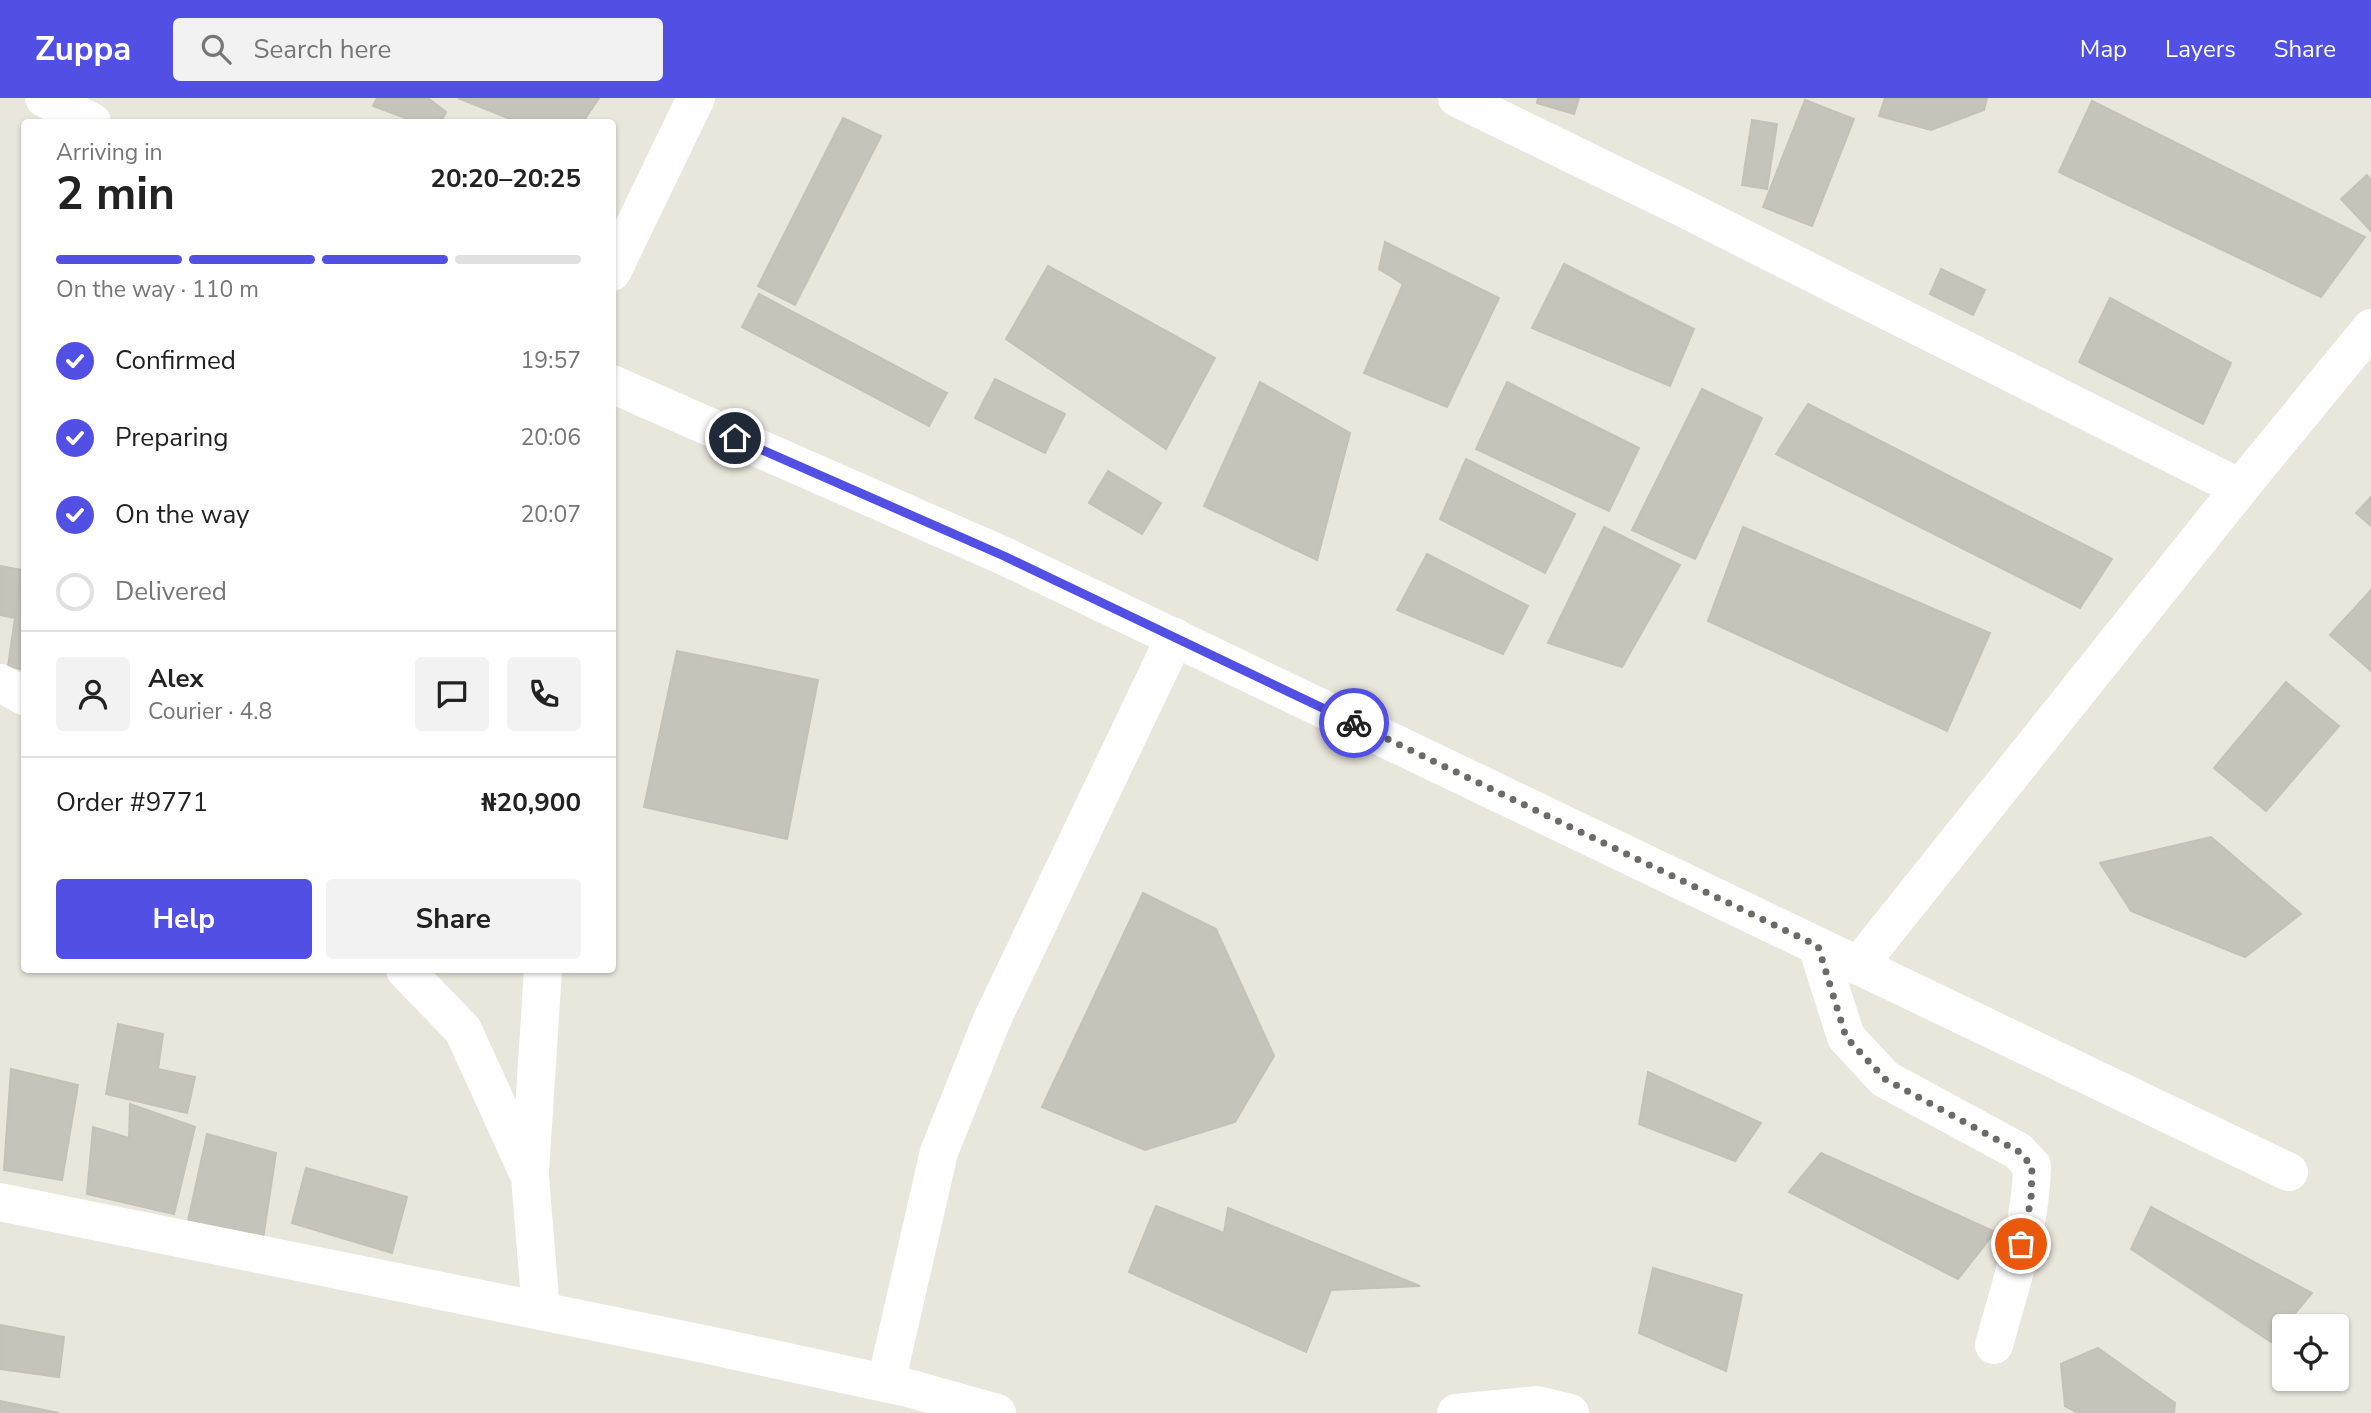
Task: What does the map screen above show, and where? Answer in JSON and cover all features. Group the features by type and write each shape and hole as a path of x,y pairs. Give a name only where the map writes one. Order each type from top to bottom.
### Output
{"street":[{"path":"44,98 86,119"},
{"path":"616,264 696,98"},
{"path":"1457,98 1685,209 2241,488"},
{"path":"1858,966 2371,328"},
{"path":"616,386 1004,556 2289,1172"},
{"path":"886,1383 939,1152 991,1022 1175,637"},
{"path":"0,683 21,694"},
{"path":"1818,946 1846,1037 1885,1079 2018,1151 2032,1166 2031,1200 1994,1345"},
{"path":"408,973 463,1030 530,1177"},
{"path":"541,1311 530,1177 543,973"},
{"path":"0,1202 886,1383 997,1413"},
{"path":"1457,1413 1537,1405 1570,1413"}],"building":[{"path":"377,98 428,98 446,112 442,119 408,119 373,106"},
{"path":"458,98 599,98 585,119 510,119"},
{"path":"1538,98 1579,98 1574,114 1537,103"},
{"path":"1885,98 1987,98 1984,110 1931,130 1879,116"},
{"path":"1805,100 1854,119 1812,226 1763,207"},
{"path":"2092,101 2365,237 2321,297 2059,172"},
{"path":"843,118 881,136 795,305 758,286"},
{"path":"1752,120 1777,124 1767,189 1742,185"},
{"path":"2367,175 2371,180 2371,231 2341,199"},
{"path":"1385,242 1499,298 1447,407 1364,373 1403,284 1379,269"},
{"path":"1564,264 1694,329 1670,386 1532,328"},
{"path":"1048,266 1215,358 1166,449 1006,339"},
{"path":"1941,269 1985,290 1973,315 1930,294"},
{"path":"759,294 947,393 929,426 742,327"},
{"path":"2110,298 2231,363 2203,424 2079,362"},
{"path":"995,379 1065,414 1045,453 975,418"},
{"path":"1260,382 1350,433 1317,560 1204,506"},
{"path":"1507,382 1639,448 1609,511 1476,449"},
{"path":"1702,389 1762,418 1695,559 1632,530"},
{"path":"1808,404 2112,559 2080,608 1776,454"},
{"path":"1466,459 1575,514 1545,573 1440,519"},
{"path":"1108,471 1161,503 1142,534 1089,503"},
{"path":"2371,497 2371,526 2356,513"},
{"path":"1604,527 1680,565 1622,667 1548,643"},
{"path":"1743,527 1990,633 1947,731 1708,621"},
{"path":"1427,554 1528,606 1503,654 1397,610"},
{"path":"0,566 21,570 15,618 0,615"},
{"path":"21,577 21,669 8,666"},
{"path":"2371,590 2371,671 2330,635"},
{"path":"677,651 818,680 787,839 644,807"},
{"path":"2286,682 2339,726 2266,811 2214,768"},
{"path":"2211,837 2301,914 2245,957 2131,911 2100,863"},
{"path":"1143,893 1216,929 1274,1056 1235,1122 1145,1150 1042,1107"},
{"path":"118,1024 163,1034 158,1069 195,1077 187,1113 106,1094"},
{"path":"11,1069 78,1085 62,1180 4,1170"},
{"path":"1648,1072 1761,1123 1735,1161 1639,1124"},
{"path":"130,1104 195,1127 174,1214 87,1194 93,1127 129,1138"},
{"path":"207,1134 276,1153 263,1239 188,1221"},
{"path":"1821,1153 1995,1232 1958,1279 1789,1192"},
{"path":"306,1168 407,1197 392,1253 292,1223"},
{"path":"1156,1206 1224,1233 1228,1208 1420,1286 1331,1290 1306,1352 1129,1272"},
{"path":"2151,1207 2312,1293 2294,1314 2272,1314 2271,1342 2131,1249"},
{"path":"1653,1268 1742,1295 1726,1371 1639,1333"},
{"path":"0,1325 64,1337 59,1377 0,1369"},
{"path":"2098,1348 2175,1403 2174,1413 2078,1413 2065,1406 2061,1364"},
{"path":"0,1401 59,1413 0,1413"}],"way so far":[{"path":"1354,723 1818,946 1846,1037 1885,1079 2018,1151 2032,1166 2031,1200 2021,1244"}],"route":[{"path":"735,438 1004,556 1354,723"}]}
